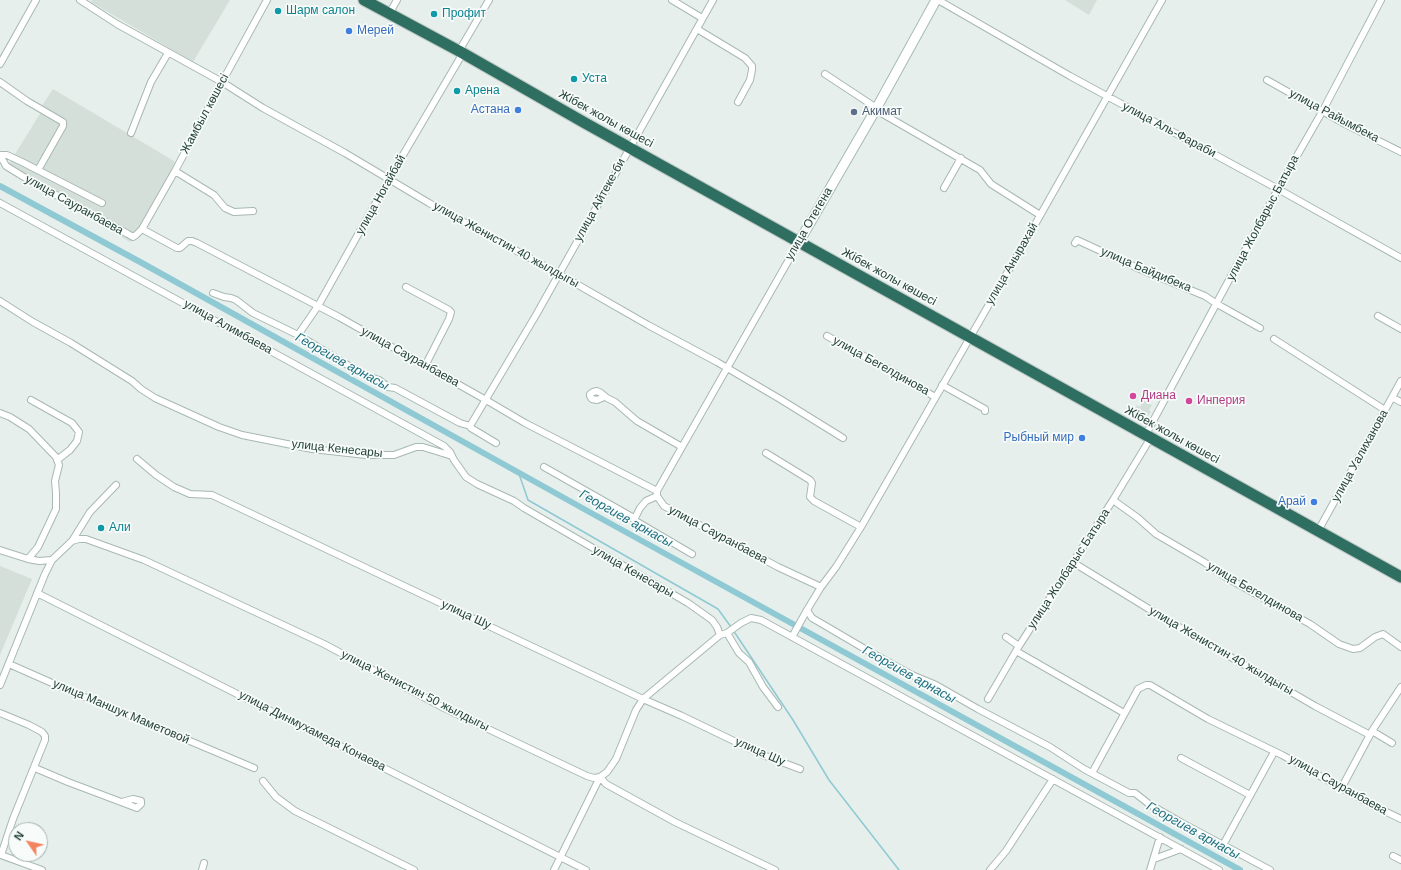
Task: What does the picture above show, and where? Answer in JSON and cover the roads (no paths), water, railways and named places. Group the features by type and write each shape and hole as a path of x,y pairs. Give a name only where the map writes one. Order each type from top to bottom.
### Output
{"highway":[{"name":"Жібек жолы көшесі","path":"364,0 461,52 630,148 1401,577"}],"main road":[{"name":"улица Отегена","path":"799,242 937,0"}],"street":[{"path":"0,64 36,0"},
{"name":"улица Женистин 40 жылдыгы","path":"80,0 117,24 222,82 263,108 345,153 429,203 726,368 843,438"},
{"name":"Жамбыл көшесі","path":"142,229 267,0"},
{"path":"389,14 397,0"},
{"name":"улица Ногайбай","path":"298,335 318,306 489,0"},
{"path":"672,0 702,18"},
{"name":"улица Айтеке-би","path":"470,426 559,274 713,0"},
{"name":"улица Аль-Фараби","path":"937,0 1107,97 1278,189 1401,258"},
{"name":"улица Анырахай","path":"792,637 796,628 860,527 1162,0"},
{"name":"улица Жолбарыс Батыра","path":"988,699 1017,649 1074,563 1113,500 1148,437 1278,189 1322,112 1381,0"},
{"path":"697,29 745,58 752,66 750,80 738,102"},
{"path":"131,133 152,82 168,53"},
{"path":"825,74 867,101 876,109 980,170 991,184 1040,215"},
{"name":"улица Райымбека","path":"1267,80 1322,112 1401,152"},
{"path":"0,82 27,101 63,122 63,126 38,170"},
{"path":"0,155 7,156 38,170 102,203"},
{"name":"улица Сауранбаева","path":"0,155 6,166 32,182 133,237 142,229 177,248 180,248 188,241 192,241 318,306 531,426 657,494 659,500 664,506 778,567 821,588"},
{"path":"944,188 961,158"},
{"path":"175,171 214,195 226,208 234,212 253,211"},
{"name":"улица Алимбаева","path":"0,203 444,446 452,456"},
{"name":"улица Байдибека","path":"1075,243 1077,240 1142,270 1199,293 1217,304"},
{"name":"улица Отегена","path":"657,494 726,368 799,242"},
{"path":"406,287 451,312 449,319 425,366"},
{"path":"213,293 236,300 253,312 298,335 364,375 379,380 388,387 395,388 460,423 470,426 496,443"},
{"name":"улица Кенесары","path":"0,301 132,381 155,398 219,427 242,435 312,449 366,455 394,455 416,447 423,447 452,456 466,477 477,484 514,501 544,520 688,603 712,620 720,635"},
{"path":"1217,304 1260,328"},
{"path":"1378,316 1401,329"},
{"name":"улица Бегелдинова","path":"827,336 900,375 935,397"},
{"path":"1274,339 1385,410"},
{"name":"улица Уалиханова","path":"1318,531 1393,398 1401,381"},
{"name":"улица Бегелдинова","path":"942,385 985,411"},
{"path":"603,395 616,402 637,421 682,447"},
{"path":"1393,398 1401,402"},
{"path":"31,400 72,423 79,432 77,441 70,450 57,460"},
{"path":"0,413 29,428 56,457 59,465 54,481 56,509 38,547 28,559"},
{"path":"766,453 810,480 812,483 810,496 814,501 860,527"},
{"name":"улица Шу","path":"137,459 156,475 174,487 190,494 212,495 643,699 800,769"},
{"path":"544,467 634,518 637,523 692,554"},
{"path":"0,685 17,641 52,560 72,541 90,512 116,485"},
{"path":"634,518 646,501 657,494"},
{"name":"улица Бегелдинова","path":"1113,500 1138,518 1156,534 1204,562 1227,578 1310,624 1339,644 1353,649 1360,648 1375,637 1383,634 1401,647"},
{"name":"улица Женистин 50 жылдыгы","path":"72,541 86,539 144,560 324,644 444,708 587,776 594,778 600,777 606,784 675,822 775,870"},
{"path":"0,550 28,559 39,561 52,560"},
{"name":"улица Женистин 40 жылдыгы","path":"1074,563 1167,620 1315,706 1392,743"},
{"name":"улица Динмухамеда Конаева","path":"37,594 586,870"},
{"path":"806,612 812,618 912,675 926,680 978,710 1050,747 1092,773 1130,793 1135,793 1149,804 1182,823 1270,870"},
{"path":"554,870 600,777 608,772 612,766 636,710 643,699 720,635 727,633 751,618 761,620 1219,870"},
{"path":"727,633 739,654 749,662 763,687 778,707"},
{"path":"1006,637 1017,649 1124,713"},
{"name":"улица Маншук Маметовой","path":"9,664 254,768"},
{"name":"улица Сауранбаева","path":"1092,773 1138,689 1144,685 1150,685 1208,719 1342,787 1374,806 1401,819"},
{"path":"1342,787 1371,733 1401,687"},
{"path":"0,713 42,732 45,736 43,747 13,819 0,855 42,870"},
{"name":"улица Сауранбаева","path":"1223,845 1274,752"},
{"path":"1181,758 1250,795"},
{"path":"35,768 122,802"},
{"path":"990,870 1006,851 1054,779"},
{"path":"263,781 276,797 294,811 414,870"},
{"path":"1150,870 1160,837"},
{"path":"1154,858 1181,849"},
{"path":"1393,856 1401,860"}],"waterway":[{"name":"Георгиев арнасы","path":"0,186 1240,870"},
{"path":"518,471 528,500 718,609 731,627"},
{"path":"733,630 793,720 829,780 899,870"}],"place":[{"name":"Шарм салон","path":"278,11"},
{"name":"Профит","path":"434,14"},
{"name":"Мерей","path":"349,31"},
{"name":"Уста","path":"574,79"},
{"name":"Арена","path":"457,91"},
{"name":"Астана","path":"518,110"},
{"name":"Акимат","path":"854,112"},
{"name":"Диана","path":"1133,396"},
{"name":"Инперия","path":"1189,401"},
{"name":"Рыбный мир","path":"1082,438"},
{"name":"Арай","path":"1314,502"},
{"name":"Али","path":"101,528"}]}
